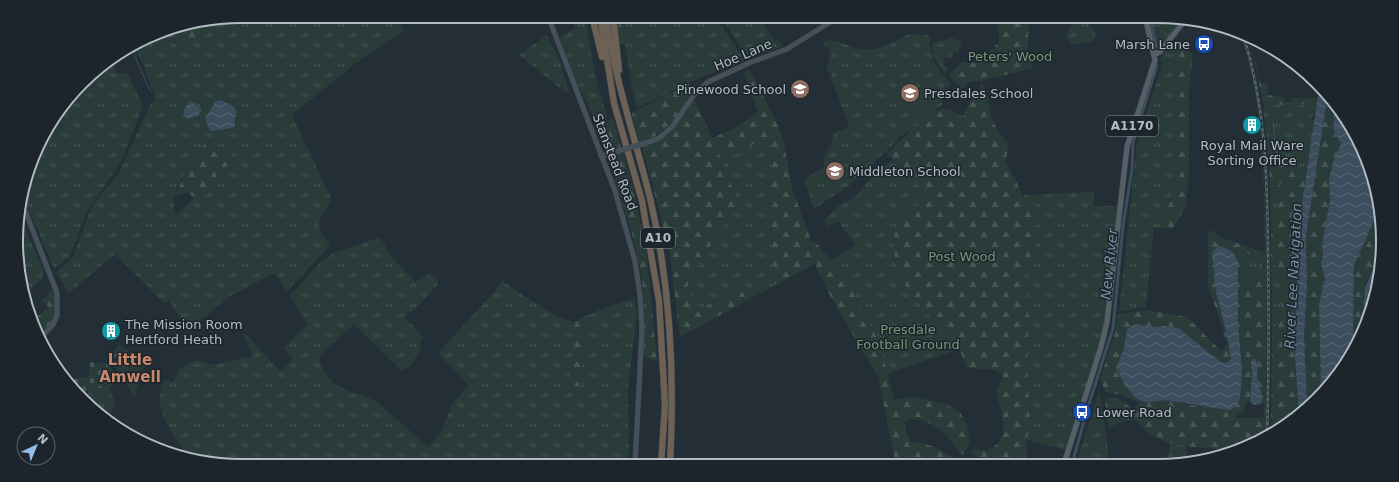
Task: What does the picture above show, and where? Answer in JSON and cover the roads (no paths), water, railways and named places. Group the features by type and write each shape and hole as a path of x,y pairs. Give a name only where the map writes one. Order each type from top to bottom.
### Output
{"highway":[{"path":"594,23 614,103"},
{"name":"A10","path":"601,23 614,103 642,201 659,301 665,404 661,459"},
{"name":"A10","path":"607,23 610,48 623,102 650,198 668,300 673,405 670,459"},
{"path":"614,23 623,102"}],"main road":[{"name":"Stanstead Road","path":"551,23 624,217 638,279 642,336 635,459"},
{"name":"Hoe Lane","path":"601,156 659,138 672,127 696,92 708,82 749,63 787,49 829,23"},
{"path":"1146,23 1151,46 1155,54 1160,52 1182,24"},
{"name":"A1170","path":"1066,459 1108,322 1128,142 1155,60 1155,54"},
{"path":"25,211 57,293 57,316 52,326 44,334"}],"water":[{"path":"1318,93 1326,102 1306,236 1307,284 1304,336 1307,400 1298,408 1294,344 1298,266 1297,236"},
{"path":"221,100 234,107 237,112 235,115 235,126 232,128 210,131 205,119 215,102"},
{"path":"191,101 202,110 198,116 187,119 183,112"},
{"path":"1335,114 1354,145 1364,171 1372,198 1375,219 1354,265 1353,339 1331,374 1321,386 1319,304 1325,278 1321,264 1323,255 1322,245 1330,200 1329,179 1334,159 1341,144 1333,128"},
{"path":"1219,246 1234,254 1238,264 1238,324 1242,370 1240,398 1237,405 1230,410 1185,403 1165,401 1146,402 1139,400 1129,390 1116,368 1124,348 1127,329 1136,324 1152,327 1164,326 1178,328 1221,362 1227,363 1231,359 1227,335 1216,292 1212,252"},
{"path":"1375,265 1372,282 1368,291 1367,302 1363,313 1365,288"},
{"path":"1254,358 1257,363 1258,380 1262,394 1262,401 1261,404 1254,405 1250,401 1252,374 1251,362"}],"waterway":[{"name":"New River","path":"1151,23 1156,47"},
{"path":"133,51 151,92"},
{"name":"New River","path":"1073,459 1113,328 1123,226 1132,169 1133,142 1157,65"},
{"path":"1273,121 1277,157"}],"railway":[{"path":"1245,42 1261,113 1266,164 1269,291 1267,430"}],"place":[{"name":"Marsh Lane","path":"1204,44"},
{"name":"Pinewood School","path":"800,89"},
{"name":"Presdales School","path":"910,93"},
{"name":"Royal Mail Ware Sorting Office","path":"1252,125"},
{"name":"Middleton School","path":"835,171"},
{"name":"The Mission Room Hertford Heath","path":"111,331"},
{"name":"Lower Road","path":"1082,412"}],"district":[{"name":"Little Amwell","path":"130,368"}],"park label":[{"name":"Peters' Wood","path":"1010,56"},
{"name":"Post Wood","path":"962,256"},
{"name":"Presdale Football Ground","path":"908,336"}],"water label":[{"name":"River Lee Navigation","path":"1293,276"}]}
